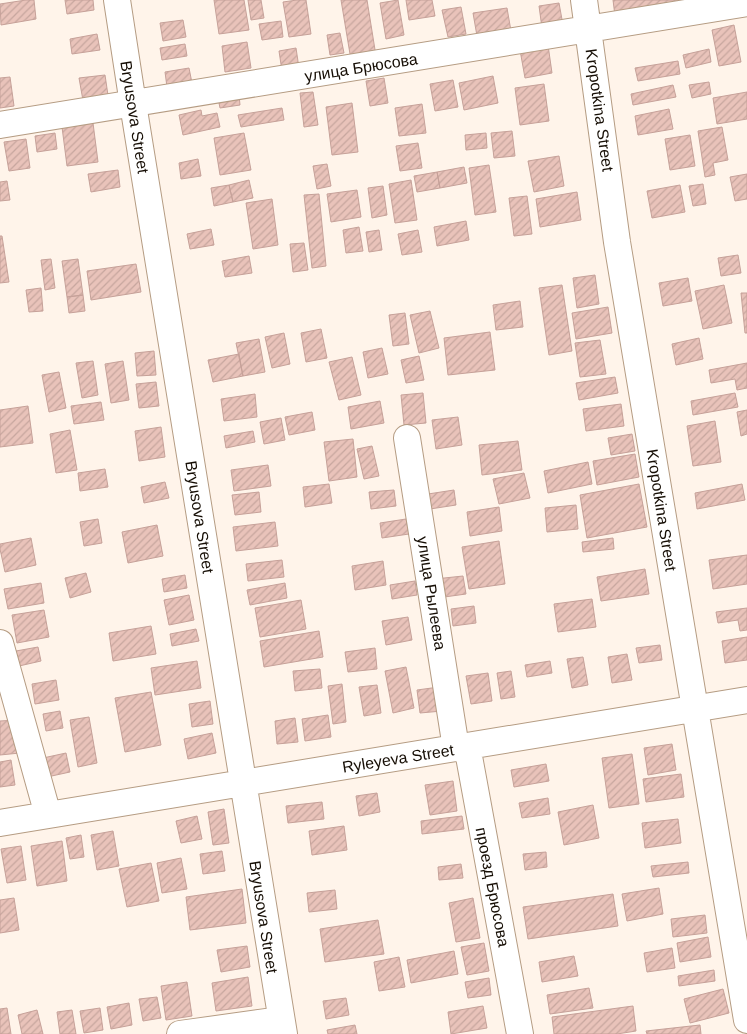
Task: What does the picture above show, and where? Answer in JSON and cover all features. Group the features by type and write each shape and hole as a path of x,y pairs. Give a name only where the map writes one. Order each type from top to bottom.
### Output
{"street":[{"name":"Bryusova Street","path":"117,0 132,104 282,1027"},
{"name":"Kropotkina Street","path":"584,0 618,242 747,1020"},
{"name":"улица Брюсова","path":"0,125 747,3"},
{"name":"улица Рылеева","path":"407,438 456,748"},
{"path":"0,643 48,815"},
{"name":"Ryleyeva Street","path":"0,823 747,700"},
{"name":"проезд Брюсова","path":"456,748 468,751 520,1034"},
{"path":"180,1034 282,1027"}],"building":[{"path":"34,0 36,19 1,25 0,4"},
{"path":"65,0 93,0 94,10 67,14"},
{"path":"214,0 244,0 249,30 219,34"},
{"path":"248,0 261,0 264,18 251,20"},
{"path":"306,0 311,34 289,37 283,2"},
{"path":"341,0 367,0 376,56 351,60"},
{"path":"398,0 404,35 386,39 380,3"},
{"path":"406,0 432,0 435,16 409,20"},
{"path":"613,0 691,0 615,16"},
{"path":"559,3 563,25 542,28 539,6"},
{"path":"461,7 466,34 448,37 442,10"},
{"path":"507,8 511,31 477,36 473,13"},
{"path":"183,20 186,37 163,41 160,23"},
{"path":"281,21 283,37 262,40 259,24"},
{"path":"734,25 741,62 719,66 712,30"},
{"path":"340,33 344,53 330,55 327,35"},
{"path":"97,34 100,50 72,54 70,39"},
{"path":"247,42 251,68 225,72 222,46"},
{"path":"185,44 187,56 162,60 160,48"},
{"path":"548,45 552,73 525,78 520,50"},
{"path":"296,48 299,68 282,71 279,51"},
{"path":"709,49 711,62 686,68 683,55"},
{"path":"678,61 680,74 638,81 635,68"},
{"path":"189,68 192,83 167,87 165,72"},
{"path":"105,75 109,102 84,106 79,78"},
{"path":"493,76 498,103 464,110 459,83"},
{"path":"10,77 14,106 0,108 0,78"},
{"path":"384,78 388,103 370,106 366,81"},
{"path":"453,80 458,107 435,111 430,84"},
{"path":"709,82 711,94 692,98 689,85"},
{"path":"544,84 549,121 520,125 515,88"},
{"path":"673,85 676,97 633,105 631,94"},
{"path":"313,92 318,125 304,127 300,93"},
{"path":"747,92 747,119 717,124 713,98"},
{"path":"239,95 240,105 220,108 218,98"},
{"path":"352,103 358,152 332,155 326,107"},
{"path":"422,104 426,133 399,136 395,108"},
{"path":"282,108 284,120 241,127 238,115"},
{"path":"669,109 673,129 638,135 635,116"},
{"path":"201,110 202,116 217,113 220,127 183,135 179,115"},
{"path":"93,123 98,162 67,166 62,127"},
{"path":"722,127 728,160 713,163 715,175 705,177 698,131"},
{"path":"512,131 515,156 494,158 491,133"},
{"path":"55,133 57,149 37,152 35,136"},
{"path":"244,133 251,170 220,175 214,138"},
{"path":"486,133 487,148 466,150 465,135"},
{"path":"690,135 695,166 670,170 665,139"},
{"path":"26,139 30,168 9,171 4,142"},
{"path":"418,143 422,168 400,171 396,146"},
{"path":"559,156 564,186 534,192 528,161"},
{"path":"198,159 201,176 181,179 179,163"},
{"path":"327,164 331,186 317,189 313,166"},
{"path":"489,165 496,212 475,215 469,168"},
{"path":"464,167 467,183 440,188 437,172"},
{"path":"118,170 120,187 91,192 88,174"},
{"path":"437,172 440,188 417,192 414,176"},
{"path":"747,174 747,199 735,201 730,177"},
{"path":"249,180 253,198 233,202 229,185"},
{"path":"411,180 417,220 395,223 389,184"},
{"path":"7,181 10,200 0,201 0,182"},
{"path":"703,184 706,204 693,206 689,186"},
{"path":"229,185 233,202 214,206 211,188"},
{"path":"680,185 685,212 652,218 647,191"},
{"path":"383,186 387,215 372,218 368,188"},
{"path":"357,190 361,217 331,222 327,194"},
{"path":"577,192 581,220 540,227 536,199"},
{"path":"319,194 326,266 312,268 304,195"},
{"path":"527,196 532,234 514,236 509,198"},
{"path":"272,199 278,245 253,249 246,203"},
{"path":"466,221 469,240 437,246 434,227"},
{"path":"359,227 363,251 346,253 343,230"},
{"path":"211,229 214,245 190,249 187,234"},
{"path":"379,230 382,250 369,252 366,232"},
{"path":"418,230 422,252 402,255 398,234"},
{"path":"0,236 2,236 9,282 0,283"},
{"path":"304,243 308,270 293,272 290,244"},
{"path":"738,255 741,273 721,276 718,258"},
{"path":"249,256 252,273 225,277 222,261"},
{"path":"51,259 55,288 45,290 41,260"},
{"path":"78,259 83,295 67,297 62,261"},
{"path":"136,264 141,292 91,300 87,271"},
{"path":"595,275 599,304 577,308 573,278"},
{"path":"688,278 692,301 663,306 659,283"},
{"path":"562,285 572,351 549,355 539,288"},
{"path":"724,285 732,323 703,329 695,291"},
{"path":"41,288 43,311 29,312 26,290"},
{"path":"741,293 747,293 747,333 745,333"},
{"path":"83,295 85,311 69,313 67,297"},
{"path":"520,301 523,327 496,330 493,305"},
{"path":"608,307 612,333 576,339 572,313"},
{"path":"430,311 439,348 419,353 410,315"},
{"path":"405,313 409,344 393,346 389,315"},
{"path":"321,329 327,358 306,362 301,333"},
{"path":"490,332 495,370 448,375 444,338"},
{"path":"284,333 290,364 272,368 265,337"},
{"path":"699,338 703,359 676,365 672,344"},
{"path":"259,339 265,372 243,376 236,343"},
{"path":"600,340 606,374 580,377 575,343"},
{"path":"382,348 388,374 368,378 363,352"},
{"path":"154,351 156,375 137,376 135,353"},
{"path":"239,354 243,376 213,382 208,360"},
{"path":"419,356 424,380 406,383 401,360"},
{"path":"352,357 361,395 339,400 329,362"},
{"path":"93,361 98,395 82,398 76,363"},
{"path":"123,361 129,400 111,403 105,364"},
{"path":"747,363 747,388 737,390 735,379 711,383 709,370"},
{"path":"59,372 66,408 49,412 42,375"},
{"path":"615,377 618,393 579,400 576,383"},
{"path":"156,382 159,406 139,408 136,384"},
{"path":"423,393 426,423 404,425 401,395"},
{"path":"735,393 738,407 693,415 691,401"},
{"path":"255,394 257,417 224,421 221,399"},
{"path":"380,401 384,423 351,429 348,407"},
{"path":"101,402 104,420 74,424 71,406"},
{"path":"621,404 624,426 586,431 583,409"},
{"path":"28,406 33,443 0,447 0,410"},
{"path":"747,410 747,434 741,436 737,412"},
{"path":"312,412 315,430 289,435 285,417"},
{"path":"458,417 462,445 436,449 432,420"},
{"path":"281,418 285,440 264,444 260,422"},
{"path":"715,421 721,462 693,466 687,426"},
{"path":"161,427 165,457 139,461 135,431"},
{"path":"70,430 77,470 56,473 50,434"},
{"path":"253,431 255,442 226,448 224,436"},
{"path":"632,434 635,451 611,455 608,438"},
{"path":"353,439 357,477 329,481 324,442"},
{"path":"518,441 522,470 482,475 479,445"},
{"path":"372,446 379,476 364,479 357,449"},
{"path":"635,454 639,477 597,485 593,461"},
{"path":"588,462 592,484 548,493 544,471"},
{"path":"268,465 271,486 234,491 231,470"},
{"path":"105,469 108,487 80,491 78,473"},
{"path":"524,473 530,498 499,504 493,479"},
{"path":"165,482 169,498 144,503 141,487"},
{"path":"329,484 332,503 305,507 303,487"},
{"path":"639,484 647,527 587,538 580,495"},
{"path":"742,484 745,500 697,509 695,493"},
{"path":"394,490 396,506 371,509 369,492"},
{"path":"454,490 456,505 430,509 428,494"},
{"path":"259,492 261,512 235,515 232,495"},
{"path":"576,505 578,529 547,532 545,508"},
{"path":"499,507 502,531 470,536 467,512"},
{"path":"98,519 102,543 84,546 80,522"},
{"path":"406,519 409,534 382,538 380,523"},
{"path":"275,522 278,546 236,551 233,527"},
{"path":"157,525 163,556 128,563 122,532"},
{"path":"31,538 36,565 5,572 0,544"},
{"path":"613,538 614,549 583,552 582,542"},
{"path":"499,541 505,584 469,589 462,547"},
{"path":"747,555 747,584 713,589 709,560"},
{"path":"282,560 284,577 248,581 246,564"},
{"path":"383,561 386,585 355,590 352,566"},
{"path":"645,569 649,594 601,601 597,577"},
{"path":"86,573 91,592 70,598 65,578"},
{"path":"185,575 187,588 164,592 162,579"},
{"path":"463,576 466,594 437,598 435,579"},
{"path":"415,581 417,595 392,599 390,585"},
{"path":"41,583 44,603 8,609 4,589"},
{"path":"285,583 287,598 250,605 247,590"},
{"path":"189,595 194,620 169,625 164,600"},
{"path":"592,599 596,627 558,632 554,604"},
{"path":"301,600 306,629 260,637 255,608"},
{"path":"474,606 476,623 453,626 451,609"},
{"path":"747,608 747,630 740,631 738,620 718,623 716,612"},
{"path":"44,610 49,637 17,643 12,615"},
{"path":"408,617 412,640 386,645 382,621"},
{"path":"151,626 156,654 113,661 109,633"},
{"path":"196,629 199,641 172,646 170,634"},
{"path":"319,631 323,657 264,667 260,641"},
{"path":"747,637 747,660 725,663 722,641"},
{"path":"660,645 662,660 639,663 636,648"},
{"path":"38,647 41,661 19,666 16,651"},
{"path":"375,648 377,669 348,672 345,652"},
{"path":"627,654 632,680 612,683 608,657"},
{"path":"583,657 588,685 572,688 567,659"},
{"path":"197,661 201,688 155,695 151,668"},
{"path":"550,661 552,673 527,677 525,665"},
{"path":"406,667 414,708 393,713 385,671"},
{"path":"320,669 322,688 295,691 293,671"},
{"path":"511,671 515,697 501,699 497,673"},
{"path":"488,673 492,701 471,704 466,676"},
{"path":"56,680 59,700 35,704 32,684"},
{"path":"342,684 346,722 333,724 328,686"},
{"path":"377,685 381,713 364,716 359,687"},
{"path":"439,687 442,711 420,713 417,690"},
{"path":"151,692 161,745 125,752 115,698"},
{"path":"210,701 213,724 192,727 189,704"},
{"path":"60,711 63,728 46,731 43,714"},
{"path":"328,715 331,737 305,741 302,719"},
{"path":"89,717 97,763 78,767 70,720"},
{"path":"295,718 298,742 277,744 275,721"},
{"path":"17,720 20,753 0,755 0,721"},
{"path":"212,733 216,753 188,759 184,739"},
{"path":"672,744 676,770 648,775 644,748"},
{"path":"66,753 70,772 47,777 43,758"},
{"path":"632,754 639,804 609,808 602,758"},
{"path":"11,760 15,785 0,787 0,762"},
{"path":"546,764 549,781 514,787 511,770"},
{"path":"681,774 684,797 646,802 643,779"},
{"path":"453,781 457,811 430,815 425,785"},
{"path":"377,793 380,812 359,816 356,796"},
{"path":"548,798 550,814 522,818 519,803"},
{"path":"322,802 324,819 288,823 286,806"},
{"path":"593,805 599,838 564,845 558,812"},
{"path":"224,809 229,843 213,845 208,812"},
{"path":"197,816 202,839 181,843 176,821"},
{"path":"462,816 464,829 422,834 421,821"},
{"path":"678,819 681,843 645,848 642,823"},
{"path":"344,826 347,850 312,855 309,831"},
{"path":"113,831 119,866 97,870 91,835"},
{"path":"81,835 84,857 70,859 66,838"},
{"path":"62,841 67,881 37,886 31,846"},
{"path":"21,846 26,880 7,883 1,849"},
{"path":"222,851 225,871 203,874 200,854"},
{"path":"546,852 547,867 525,870 523,854"},
{"path":"181,858 187,889 162,893 157,863"},
{"path":"688,862 689,873 653,877 651,866"},
{"path":"151,863 159,901 127,907 119,869"},
{"path":"461,864 463,878 439,880 438,867"},
{"path":"659,888 663,914 627,921 622,894"},
{"path":"242,889 246,923 190,930 186,897"},
{"path":"335,890 337,909 309,912 307,893"},
{"path":"613,894 618,926 528,939 523,907"},
{"path":"14,898 19,930 0,933 0,900"},
{"path":"473,898 480,938 456,942 449,903"},
{"path":"705,915 707,933 673,937 671,919"},
{"path":"378,920 384,954 325,962 320,929"},
{"path":"708,937 711,957 680,962 677,943"},
{"path":"484,943 489,971 467,975 461,947"},
{"path":"247,946 250,967 221,972 217,950"},
{"path":"672,948 675,968 647,972 644,953"},
{"path":"454,951 458,974 411,983 407,960"},
{"path":"574,956 578,976 542,982 539,962"},
{"path":"399,957 405,987 379,991 374,962"},
{"path":"714,970 715,981 679,986 678,976"},
{"path":"248,977 252,1006 216,1011 212,983"},
{"path":"489,978 491,995 468,998 465,982"},
{"path":"187,982 192,1016 166,1020 161,986"},
{"path":"589,988 593,1008 550,1014 547,995"},
{"path":"723,989 729,1013 690,1023 684,999"},
{"path":"157,997 161,1018 143,1021 139,999"},
{"path":"346,998 349,1015 326,1019 323,1001"},
{"path":"129,1003 132,1025 111,1029 107,1007"},
{"path":"483,1006 487,1028 451,1034 448,1012"},
{"path":"633,1006 636,1031 617,1034 554,1034 552,1017"},
{"path":"7,1008 11,1034 0,1034 0,1009"},
{"path":"100,1008 103,1030 84,1033 80,1011"},
{"path":"37,1010 43,1034 22,1034 18,1015"},
{"path":"72,1010 76,1034 60,1034 57,1012"},
{"path":"355,1025 357,1034 328,1034 327,1030"},
{"path":"700,1025 701,1034 647,1034 646,1031"}]}
